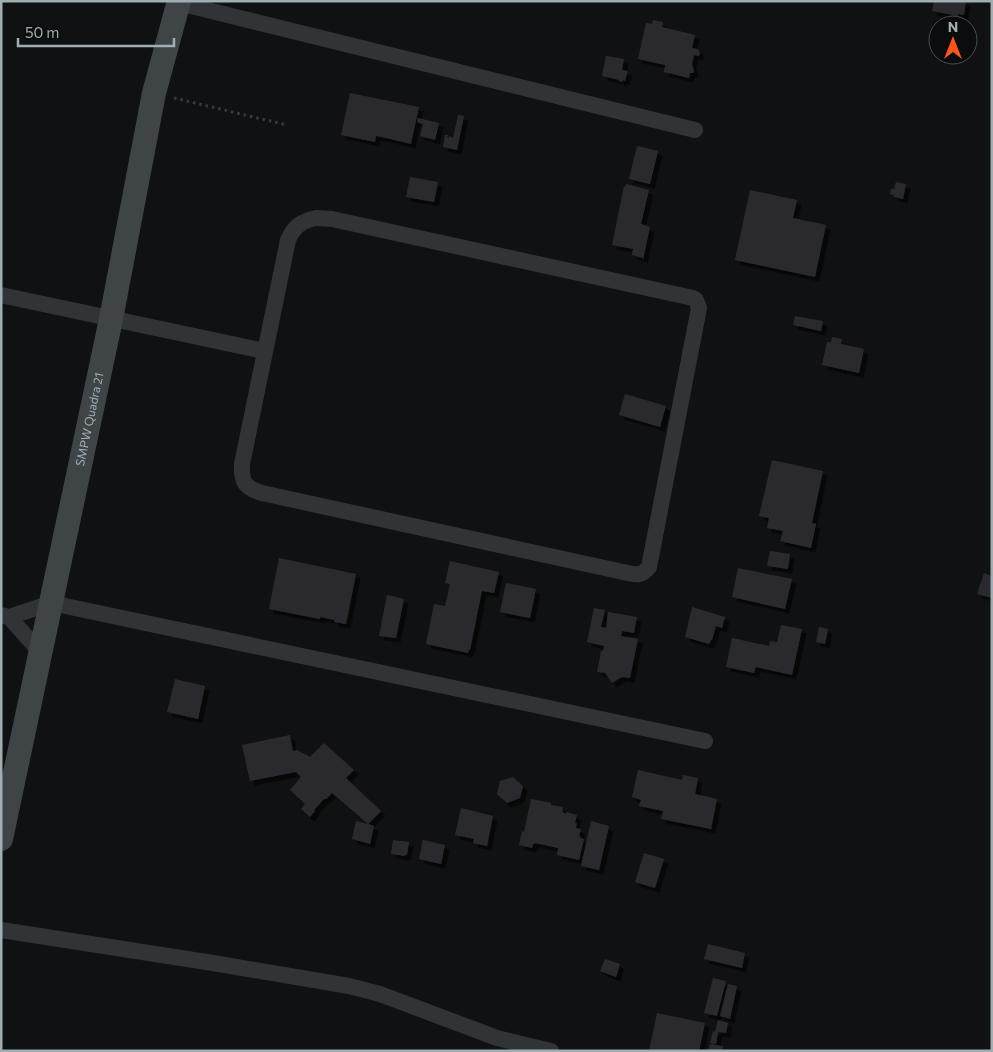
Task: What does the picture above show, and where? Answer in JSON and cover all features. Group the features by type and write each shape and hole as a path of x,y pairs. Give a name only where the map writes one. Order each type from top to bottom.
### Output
{"street":[{"name":"SMPW Quadra 21","path":"1,839 111,319 154,93 179,2"},
{"path":"179,2 695,130"},
{"path":"316,218 332,219 693,298 696,300 698,308 649,567 644,573 623,572 251,490 241,476 242,464 264,351 291,232 298,225 316,218"},
{"path":"1,295 264,351"},
{"path":"41,654 5,616 51,603 704,742"},
{"path":"1,930 349,986 380,994 497,1038 551,1051"}],"path":[{"path":"154,93 287,126"}],"building":[{"path":"934,1 966,1 964,15 932,11"},
{"path":"653,20 663,22 662,27 695,35 692,48 698,49 700,53 699,56 694,55 692,64 694,71 690,73 689,78 664,72 665,65 638,59 646,23 652,24"},
{"path":"606,56 624,59 622,70 628,71 625,81 623,80 622,82 602,76"},
{"path":"350,93 419,107 411,144 376,136 375,142 341,135"},
{"path":"458,115 464,116 457,150 443,147 445,135 453,138"},
{"path":"418,118 439,123 435,140 420,136 423,124 417,122"},
{"path":"637,146 658,151 650,184 629,179"},
{"path":"410,177 438,182 434,202 406,197"},
{"path":"896,182 906,184 903,199 890,194"},
{"path":"626,184 649,190 641,224 650,227 643,260 642,257 632,255 633,249 612,245 624,186 626,187"},
{"path":"750,190 797,200 793,218 826,225 815,277 735,260"},
{"path":"795,316 823,321 821,331 793,325"},
{"path":"832,337 842,339 841,344 864,349 859,373 822,365 827,342 831,342"},
{"path":"625,394 666,406 660,427 619,415"},
{"path":"772,460 823,471 812,523 816,524 811,548 780,541 783,531 767,528 769,518 759,516"},
{"path":"770,551 790,554 788,569 767,566"},
{"path":"279,558 356,574 346,624 320,617 320,619 269,609"},
{"path":"450,561 499,572 494,593 482,591 468,653 426,644 434,604 445,606 450,584 445,583"},
{"path":"738,568 792,579 785,609 732,597"},
{"path":"984,573 992,576 992,598 977,594"},
{"path":"506,583 536,589 530,618 500,612"},
{"path":"387,595 404,599 396,638 379,636"},
{"path":"692,607 725,617 722,628 716,626 709,644 685,637"},
{"path":"594,608 605,610 601,627 606,628 608,612 637,617 634,633 622,631 621,636 638,639 630,678 622,677 612,683 605,673 597,672 601,651 603,651 604,646 587,642"},
{"path":"781,625 802,629 792,675 756,667 754,673 726,667 732,638 769,646 770,641 777,642"},
{"path":"819,627 828,629 825,644 816,642"},
{"path":"175,679 205,686 198,719 167,712"},
{"path":"290,735 293,751 297,750 310,757 324,743 354,770 346,778 381,811 368,824 332,793 324,799 310,817 301,809 305,804 290,790 301,777 296,772 250,781 242,745"},
{"path":"638,770 682,780 683,775 698,778 695,794 717,799 711,829 661,819 663,811 639,806 641,800 632,797"},
{"path":"513,777 523,786 520,798 507,803 497,794 500,781"},
{"path":"531,799 563,807 562,812 577,815 576,828 581,829 579,836 584,839 579,860 557,855 558,848 535,843 532,848 519,845 522,831 524,832"},
{"path":"461,808 493,816 487,846 473,843 474,839 455,835"},
{"path":"356,821 374,826 370,844 352,839"},
{"path":"591,821 609,826 599,870 581,866"},
{"path":"393,840 409,842 407,855 391,854"},
{"path":"423,840 445,845 441,864 419,859"},
{"path":"644,853 664,859 655,888 635,882"},
{"path":"708,944 745,953 742,968 704,959"},
{"path":"605,959 620,964 616,977 600,971"},
{"path":"713,978 726,981 717,1016 704,1013"},
{"path":"728,984 737,986 730,1019 720,1016"},
{"path":"657,1013 705,1023 699,1051 649,1051"},
{"path":"718,1020 728,1023 726,1033 718,1032 716,1044 710,1043 713,1031 715,1032"},
{"path":"710,1044 723,1046 722,1051 708,1051"}]}
